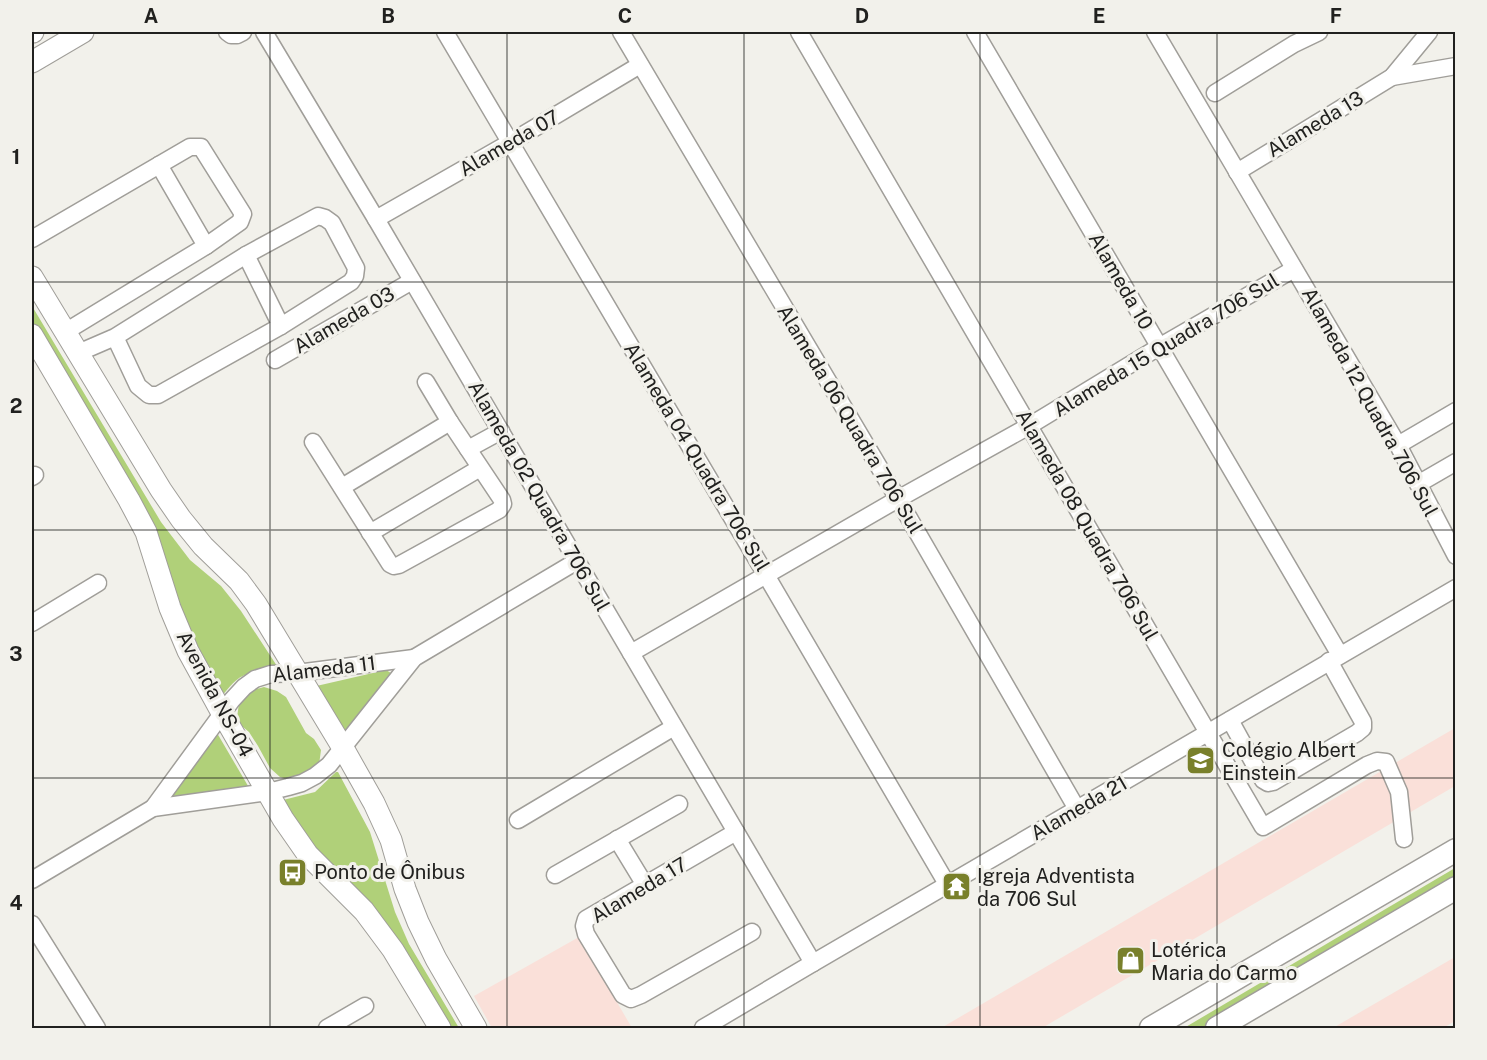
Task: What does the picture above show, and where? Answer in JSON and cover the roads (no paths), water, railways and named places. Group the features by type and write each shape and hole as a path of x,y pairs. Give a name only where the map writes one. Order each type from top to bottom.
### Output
{"main road":[{"path":"1151,1029 1455,850"},
{"path":"1217,1029 1455,888"}],"street":[{"path":"32,62 83,32"},
{"path":"227,32 237,35 243,32"},
{"name":"Alameda 02 Quadra 706 Sul","path":"264,32 813,963"},
{"name":"Alameda 04 Quadra 706 Sul","path":"445,32 947,884"},
{"name":"Alameda 06 Quadra 706 Sul","path":"621,32 898,499 1077,809"},
{"name":"Alameda 08 Quadra 706 Sul","path":"799,32 1263,827 1377,761 1386,762 1399,792 1404,839"},
{"name":"Alameda 10","path":"975,32 1159,347 1335,658 1363,722 1363,728 1274,783 1268,783 1263,780 1230,720"},
{"name":"Alameda 12 Quadra 706 Sul","path":"1155,32 1398,445 1455,555"},
{"path":"1215,93 1290,38 1319,32"},
{"name":"Alameda 13","path":"1237,172 1392,77 1429,32"},
{"name":"Alameda 07","path":"376,219 640,65"},
{"name":"Alameda 13","path":"1392,77 1455,66"},
{"path":"32,239 190,147 201,147 243,214 240,222 206,246 65,332"},
{"path":"159,165 206,246"},
{"path":"78,353 115,336 246,255 318,216 332,223 356,268 351,282 281,326 158,395 149,395 138,386 115,336"},
{"path":"246,255 281,326"},
{"name":"Alameda 15 Quadra 706 Sul","path":"631,653 1029,426 1294,269"},
{"path":"32,277 168,500 203,546 239,581 256,604 343,748 375,803 391,840 417,922 435,959 476,1029"},
{"name":"Alameda 03","path":"275,360 412,281"},
{"name":"Avenida NS-04","path":"32,335 146,532 170,608 188,651 283,819 308,855 364,911 393,950 440,1029"},
{"path":"313,442 390,564 399,565 499,510 503,504 426,382"},
{"path":"1398,445 1455,411"},
{"path":"342,487 450,422"},
{"path":"468,449 501,431"},
{"path":"1418,484 1455,462"},
{"path":"370,533 480,468"},
{"name":"Alameda 11","path":"32,880 153,808 268,792 302,783 315,776 329,765 414,658 577,561"},
{"path":"32,623 98,583"},
{"name":"Alameda 21","path":"703,1029 1455,588"},
{"name":"Alameda 11","path":"153,808 222,713 244,687 255,679 271,674 297,673 414,658"},
{"path":"518,820 674,727"},
{"path":"555,875 679,804"},
{"name":"Alameda 17","path":"736,832 586,919 584,926 586,934 623,995 631,999 752,932"},
{"path":"617,839 645,885"},
{"path":"32,924 96,1028"},
{"path":"327,1029 365,1006"}],"place":[{"name":"Colégio Albert Einstein","path":"1201,761"},
{"name":"Ponto de Ônibus","path":"293,872"},
{"name":"Igreja Adventista da 706 Sul","path":"956,887"},
{"name":"Lotérica Maria do Carmo","path":"1130,961"}]}
